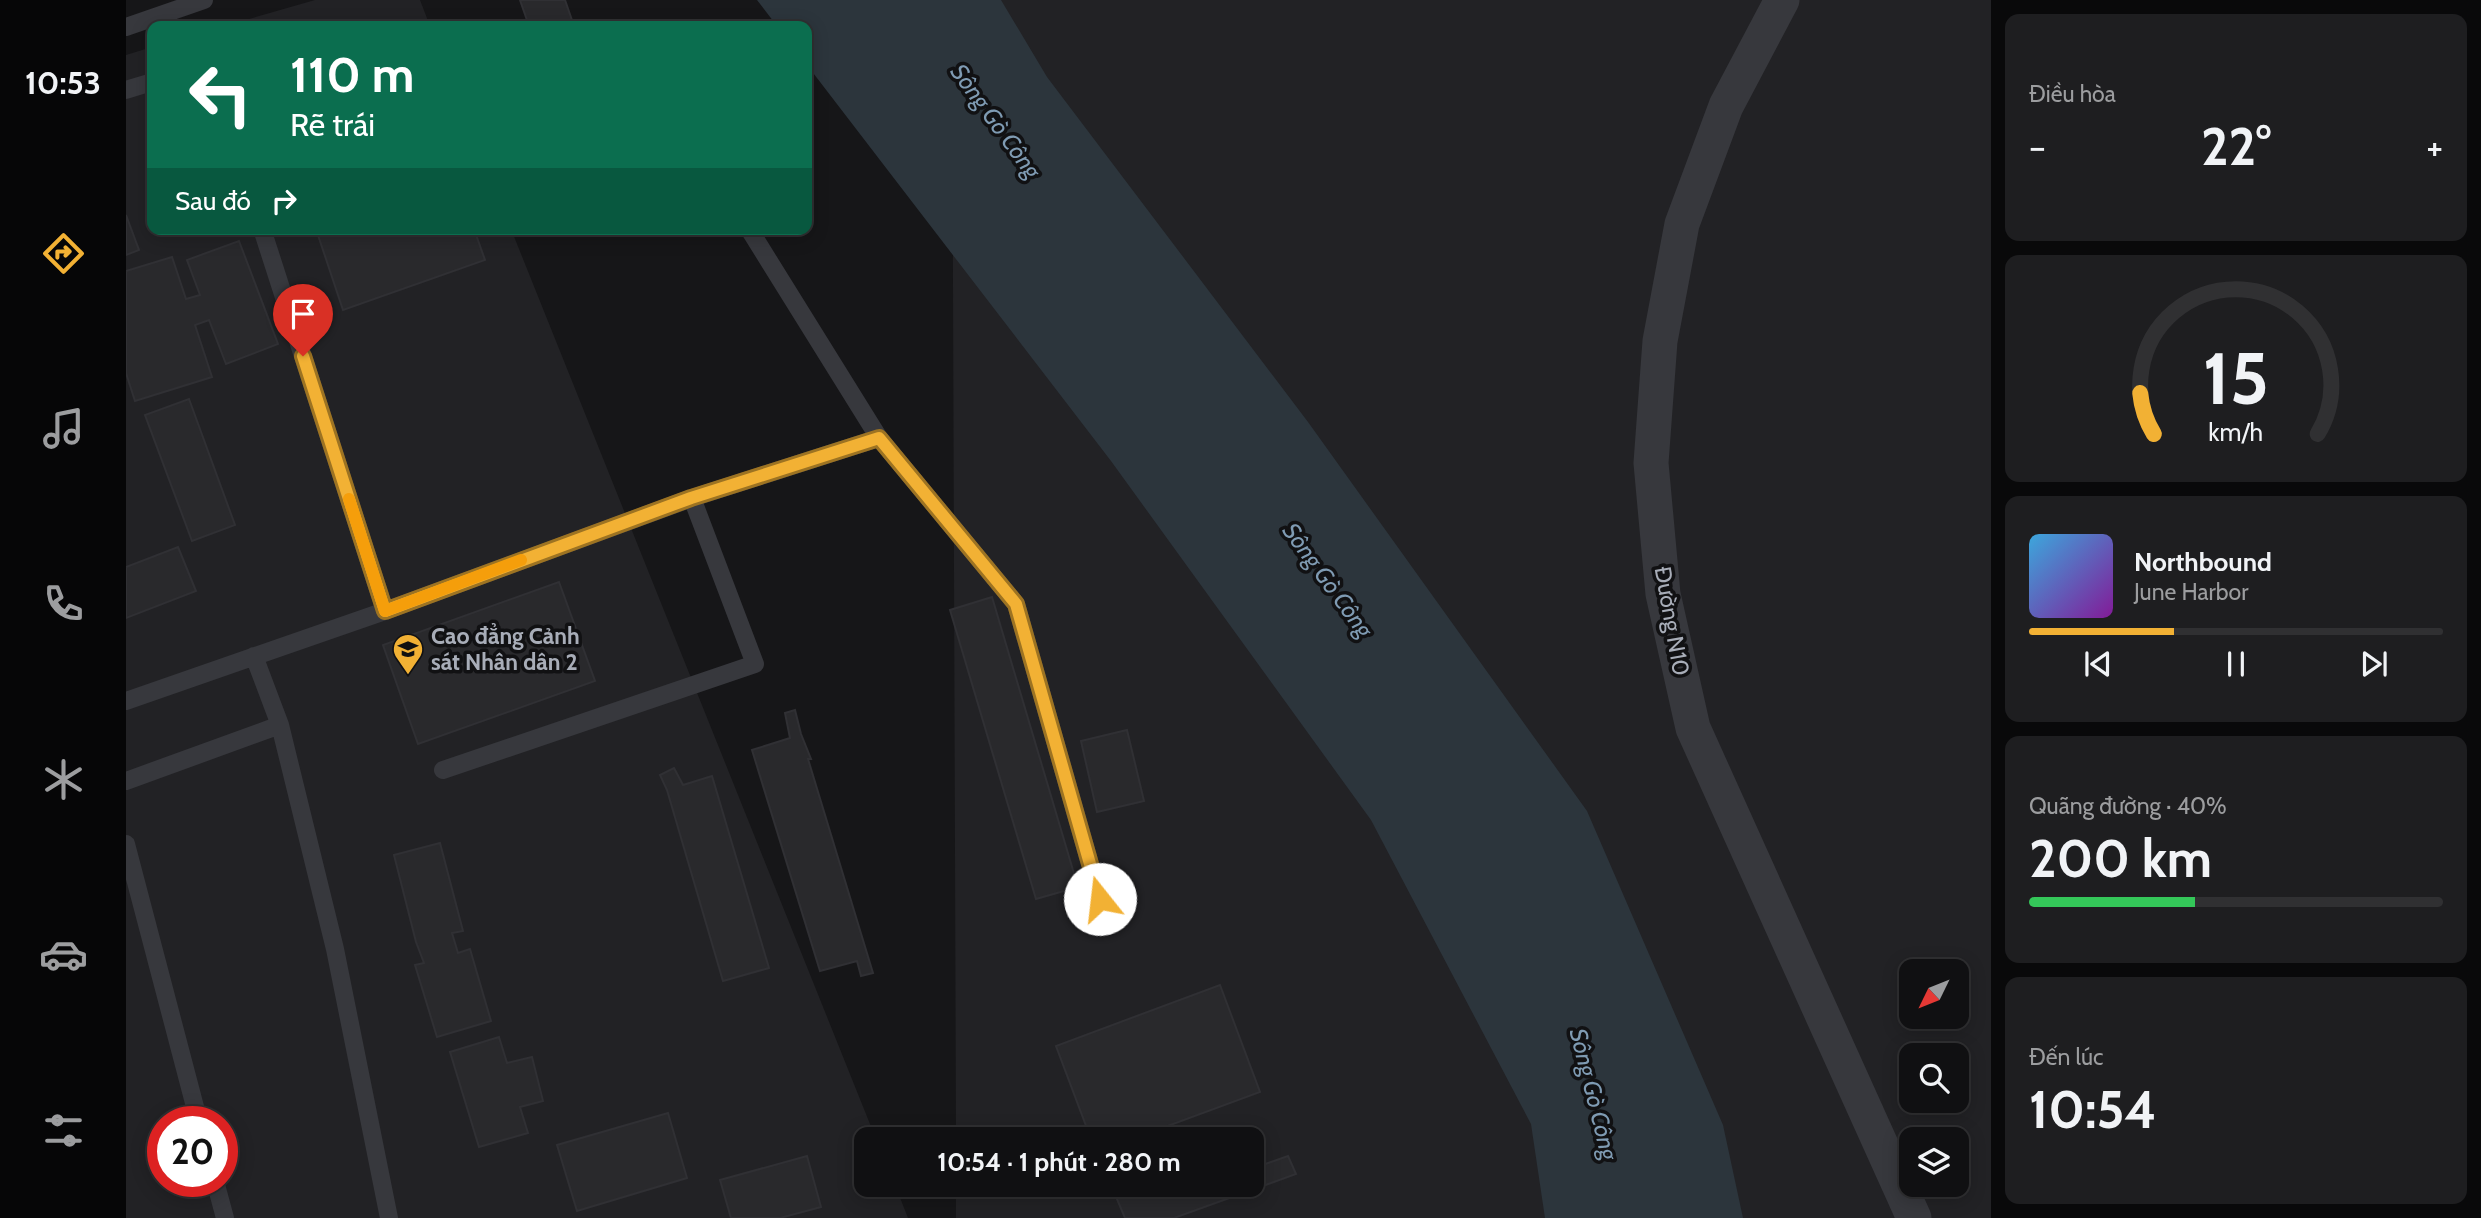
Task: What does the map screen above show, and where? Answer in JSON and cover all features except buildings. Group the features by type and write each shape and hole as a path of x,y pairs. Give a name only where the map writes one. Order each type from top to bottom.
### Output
{"street":[{"name":"Đường N10","path":"1782,0 1726,106 1682,224 1660,341 1651,463 1663,594 1693,728 1914,1218"}],"lane":[{"path":"126,27 196,1"},
{"path":"126,90 147,84"},
{"path":"264,235 385,611"},
{"path":"754,235 879,438 1016,604 1100,899"},
{"path":"126,701 385,611 691,498 879,438"},
{"path":"443,770 755,664 691,498"},
{"path":"254,656 280,725 335,949 389,1218"},
{"path":"126,781 280,725"},
{"path":"126,844 195,1106"},
{"path":"219,1197 225,1218"}],"shaded area":[{"path":"315,0 420,0 428,21 242,21"},
{"path":"952,0 1991,0 1991,1218 956,1218 956,1197 1264,1197 1264,1127 956,1127"},
{"name":"Cao đẳng Cảnh sát Nhân dân 2","path":"147,49 147,235 513,235 871,1127 854,1127 854,1197 900,1197 908,1218 126,1218 126,55"}],"water":[{"name":"Sông Gò Công","path":"757,0 1001,0 1047,77 1308,422 1587,811 1723,1125 1743,1218 1545,1218 1531,1124 1371,820 1111,461 812,72 812,21 773,21"}],"slow traffic":[{"path":"349,499 385,611 521,560"}],"place":[{"name":"Cao đẳng Cảnh sát Nhân dân 2","path":"408,676"}],"route":[{"path":"303,356 385,611 691,498 879,438 1016,604 1100,899"}]}
